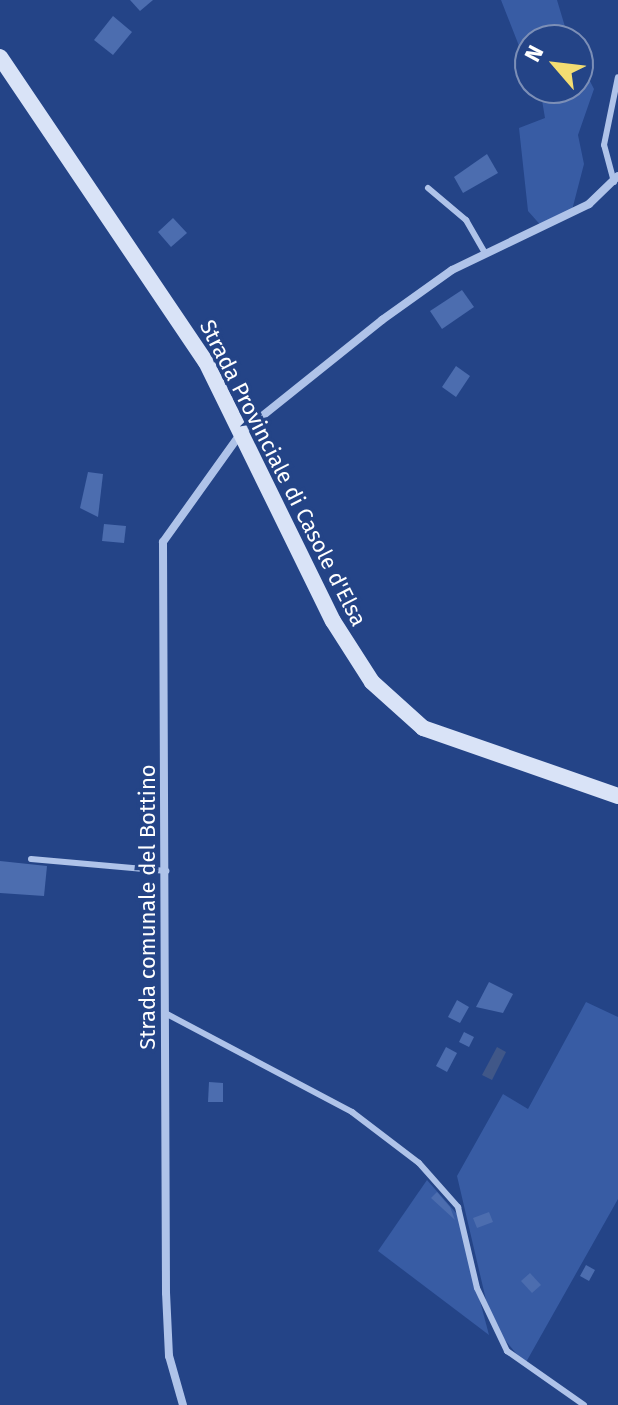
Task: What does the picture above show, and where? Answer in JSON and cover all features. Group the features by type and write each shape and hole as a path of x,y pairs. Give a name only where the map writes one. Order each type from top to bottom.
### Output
{"main road":[{"name":"Strada Provinciale di Casole d'Elsa","path":"0,57 178,317 241,433 345,644 388,700 423,728 618,796"}],"street":[{"name":"Strada comunale del Bottino","path":"183,1405 166,1309 166,871 159,558 173,525 241,433 382,320 485,253 544,229 616,179"}],"lane":[{"path":"616,179 604,145 618,77"},
{"path":"428,188 466,220 485,253"},
{"path":"31,859 166,871"},
{"path":"165,1013 352,1112 419,1163 458,1207 477,1288 507,1351 584,1405"}],"shaded area":[{"path":"501,0 557,0 564,24 514,24 514,33"},
{"path":"543,104 589,104 578,135 584,164 571,214 544,229 528,211 519,128 545,118"},
{"path":"586,1002 618,1017 618,1199 525,1364 499,1333 486,1300 457,1176 503,1094 528,1109"},
{"path":"497,1047 506,1052 492,1080 482,1075"},
{"path":"427,1180 457,1214 489,1335 378,1251"}],"building":[{"path":"130,0 153,0 140,11"},
{"path":"113,16 132,32 113,55 94,40"},
{"path":"487,154 498,173 463,193 454,177"},
{"path":"173,218 187,233 171,247 158,232"},
{"path":"462,290 474,307 442,329 430,311"},
{"path":"456,366 470,376 456,397 442,387"},
{"path":"88,472 103,474 98,517 80,508"},
{"path":"104,524 126,526 124,543 102,541"},
{"path":"0,861 47,866 44,896 0,893"},
{"path":"489,982 513,994 503,1013 476,1007"},
{"path":"457,1000 469,1007 460,1023 448,1017"},
{"path":"464,1032 474,1037 469,1047 459,1042"},
{"path":"446,1047 457,1053 447,1072 436,1066"},
{"path":"209,1082 223,1083 223,1102 208,1102"},
{"path":"437,1192 450,1207 455,1220 431,1198"},
{"path":"489,1212 493,1222 477,1228 473,1218"},
{"path":"586,1265 595,1270 589,1281 580,1276"},
{"path":"530,1273 541,1285 532,1293 521,1281"}]}
